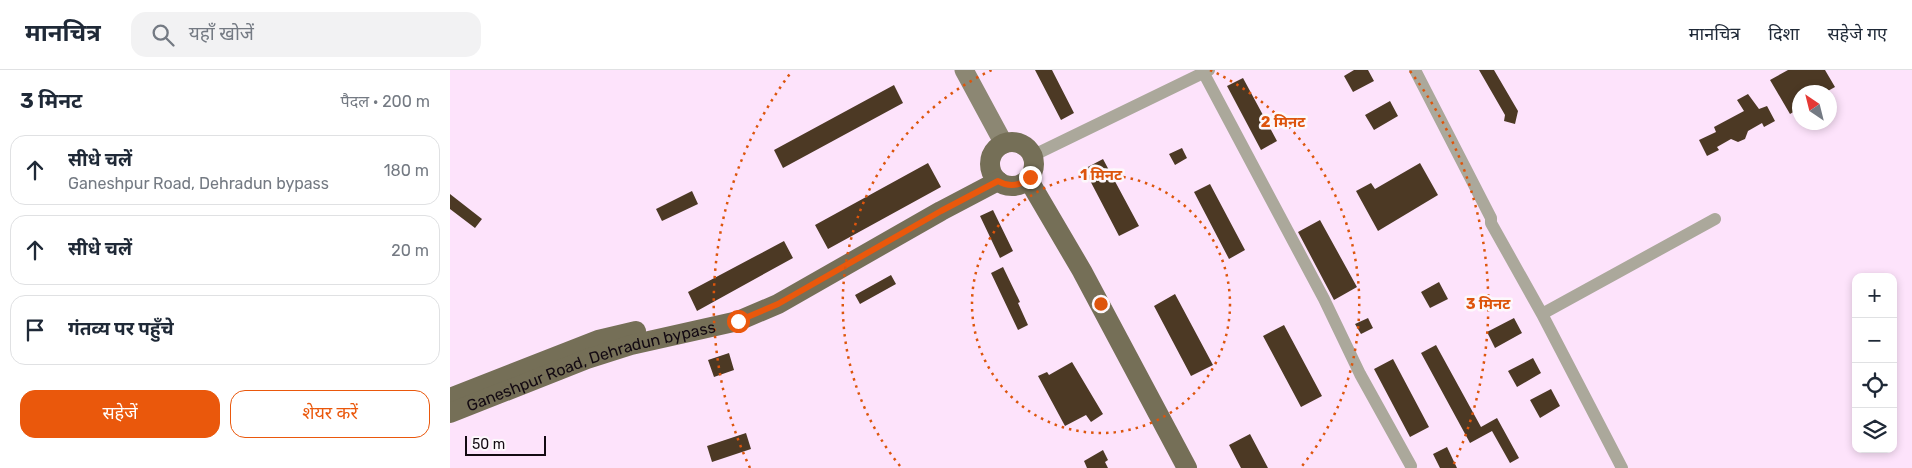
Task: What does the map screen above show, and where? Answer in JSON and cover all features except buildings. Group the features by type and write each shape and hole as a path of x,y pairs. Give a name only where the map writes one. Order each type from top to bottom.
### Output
{"main road":[{"path":"964,70 1004,144"},
{"path":"1015,143 1022,145 1032,156 1033,170 1028,179 1018,185 1011,186 994,176 992,156 1004,144 1015,143"},
{"path":"450,398 598,340 707,318 751,304 994,176"},
{"name":"Ganeshpur Road, Dehradun bypass","path":"450,413 587,359 631,345 738,321 778,304 941,211 994,176"},
{"path":"1028,179 1082,271 1182,466"}],"street":[{"path":"1415,70 1491,218 1491,223 1542,314 1622,468"},
{"path":"1032,156 1205,71 1324,299 1360,374 1411,466"},
{"path":"1542,314 1715,219"}],"route":[{"path":"738,321 778,304 941,211 998,181 1004,185 1011,186 1018,185 1030,177"}]}
